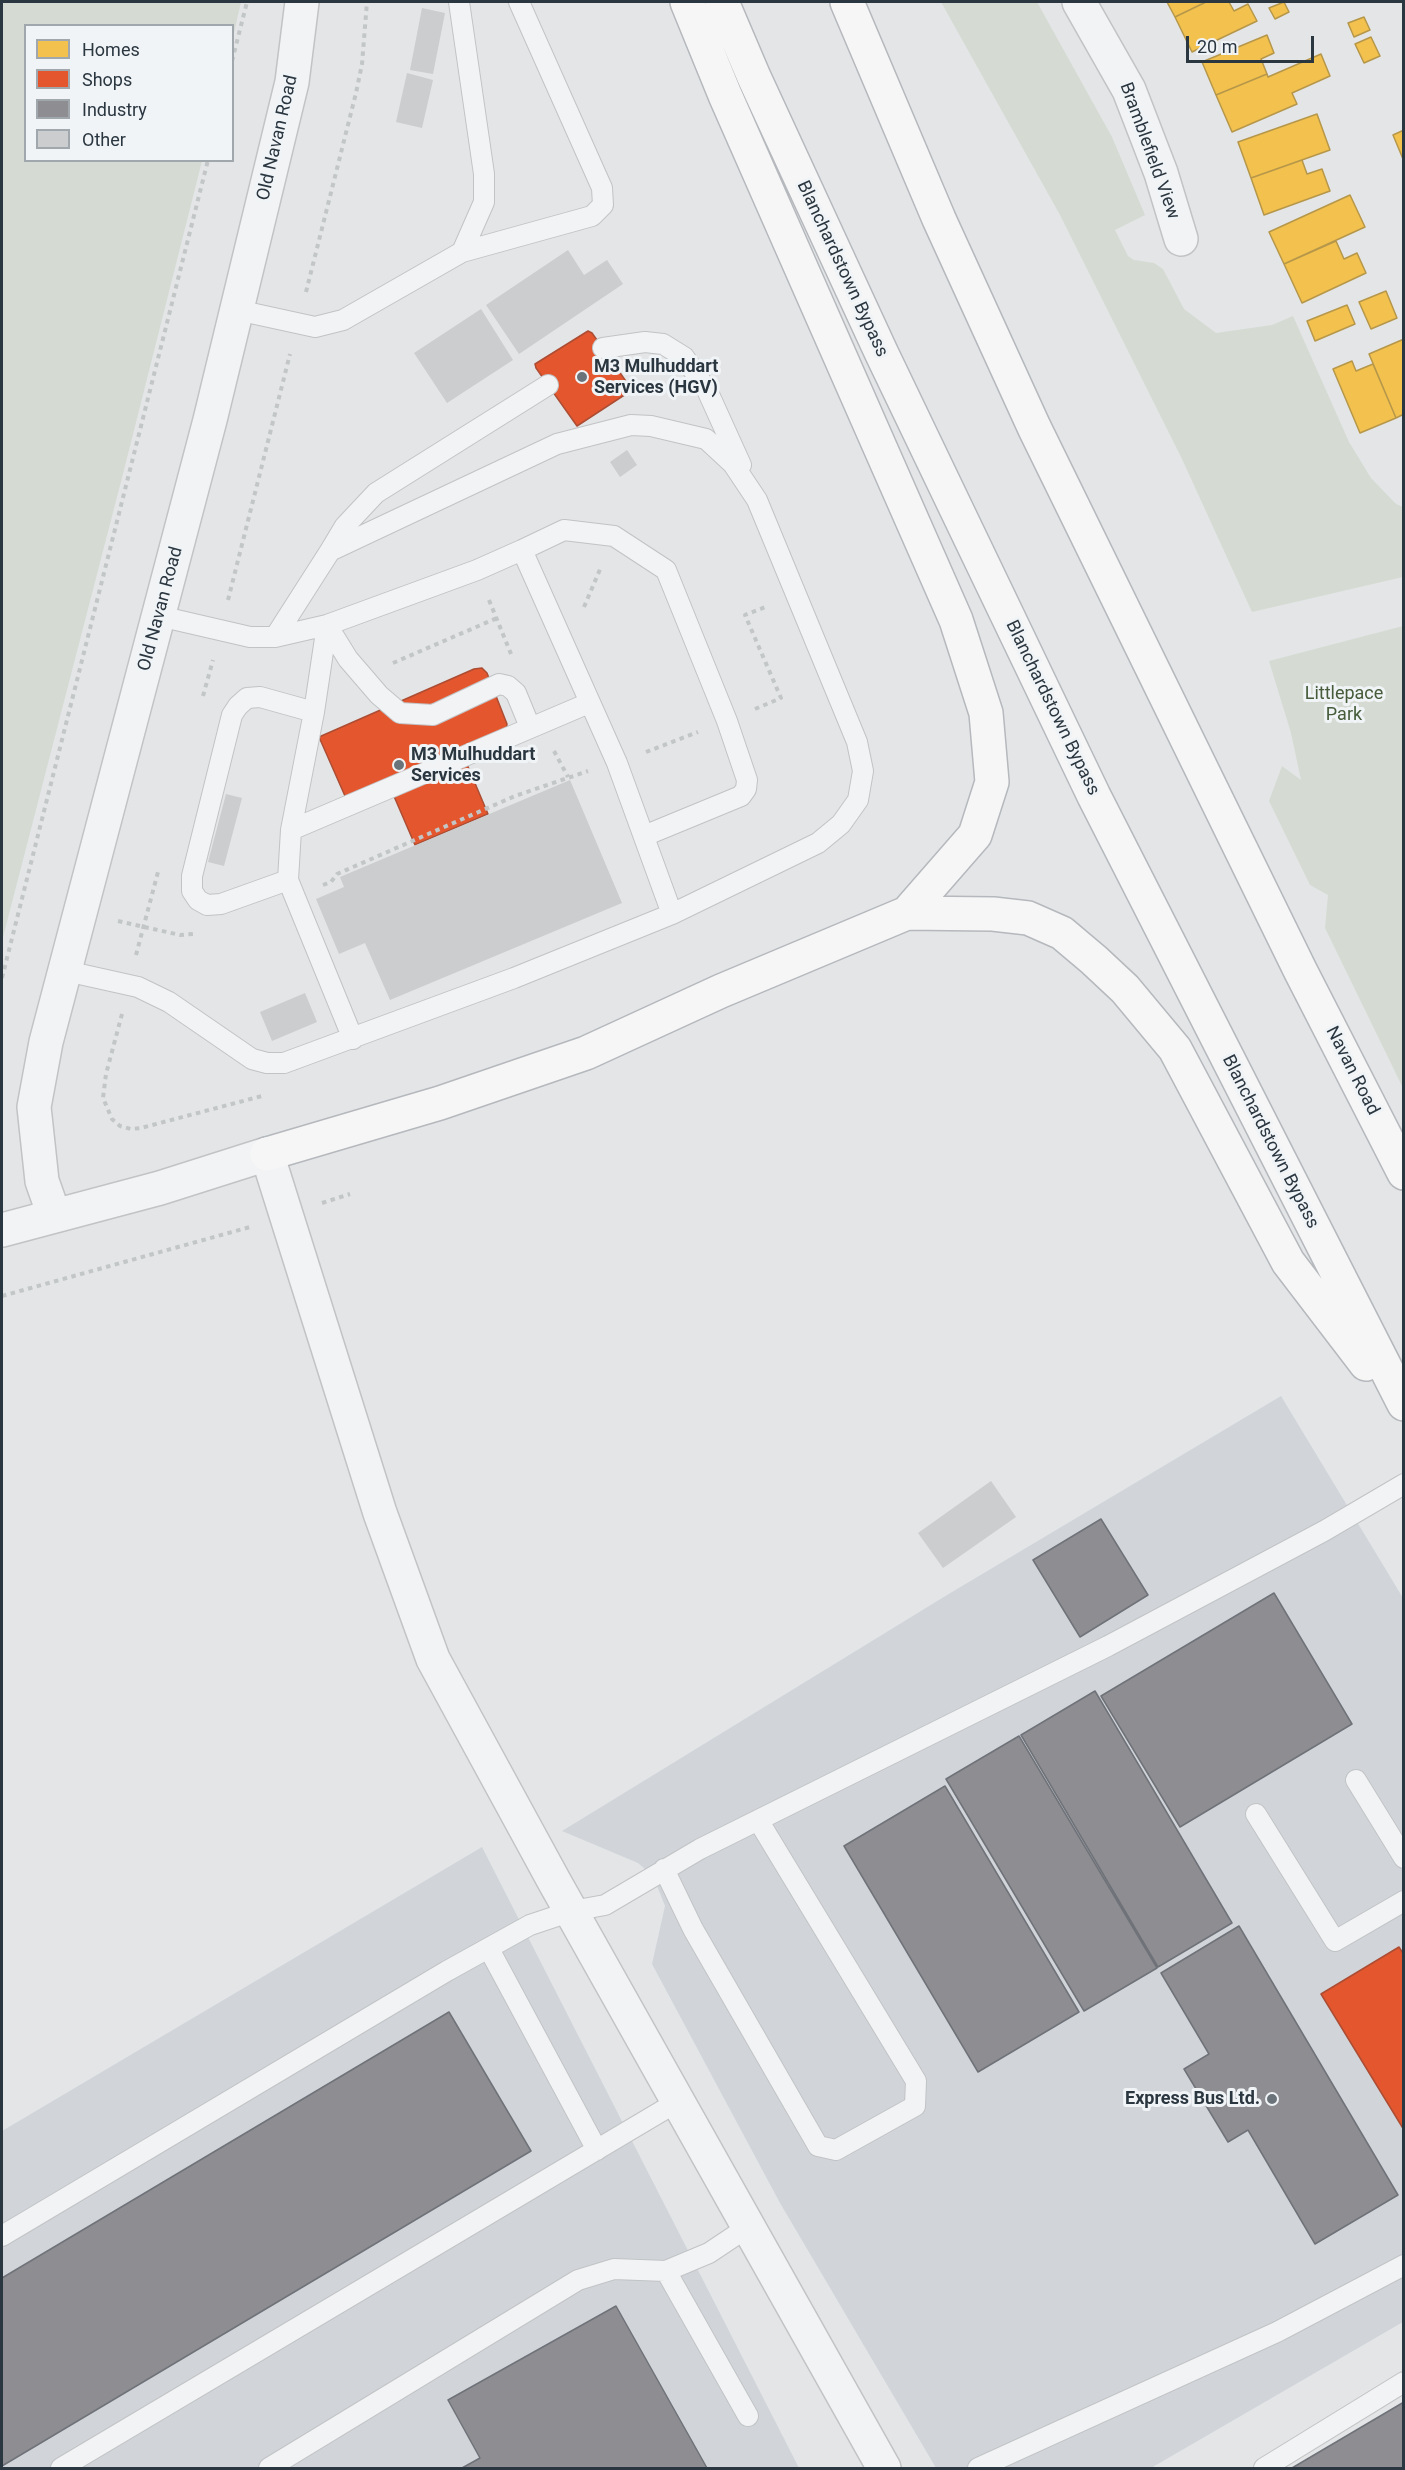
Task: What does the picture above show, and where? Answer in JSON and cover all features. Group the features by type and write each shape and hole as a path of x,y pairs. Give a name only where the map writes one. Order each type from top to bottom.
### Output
{"highway":[{"path":"687,2 725,95 956,620 986,713 992,782 975,835 907,913"},
{"name":"Blanchardstown Bypass","path":"722,2 880,352 1094,796 1404,1404"},
{"name":"Navan Road","path":"847,2 939,219 1034,428 1300,970 1404,1173"},
{"path":"267,1154 440,1103 586,1053 721,991 907,913 993,914 1028,918 1062,933 1125,989 1175,1049 1288,1262 1404,1412"}],"street":[{"name":"Old Navan Road","path":"54,1215 42,1181 34,1107 46,1042 237,310 292,82 303,2"},
{"name":"Bramblefield View","path":"1079,2 1129,90 1161,173 1181,239"},
{"path":"2,1230 159,1188 267,1154 380,1513 433,1659 677,2102 884,2469"}],"lane":[{"path":"459,2 484,174 484,202 462,252"},
{"path":"237,310 315,327 343,320 462,252 592,216 603,205 602,188 519,2"},
{"path":"66,971 138,987 158,995 252,1059 267,1063 284,1063 514,978 672,914 818,843 841,824 858,800 863,771 857,742 757,500 706,390 684,357 663,344 645,342 603,348"},
{"path":"275,638 345,526 376,493 548,385"},
{"path":"330,551 557,444 630,425 651,426 706,439 733,464 757,500"},
{"path":"159,616 250,637 275,638 327,625 477,570 564,530 614,536 666,570 728,721 747,780 746,789 741,796 644,836"},
{"path":"522,550 617,763 672,914"},
{"path":"327,625 314,712 291,830 288,880 353,1039"},
{"path":"327,625 348,658 379,695 400,713 433,715 499,684 508,686 516,693 530,726"},
{"path":"288,880 221,904 207,905 198,900 192,891 192,876 232,715 238,706 247,698 260,697 314,712"},
{"path":"291,830 530,726 589,703"},
{"path":"2,2236 437,1977 530,1925 572,1911 605,1905 664,1869 1108,1646 1324,1531 1404,1484"},
{"path":"1356,1780 1404,1858"},
{"path":"1256,1814 1335,1941 1404,1901"},
{"path":"664,1869 693,1929 818,2146 836,2150 915,2106 916,2081 758,1821"},
{"path":"489,1949 597,2150"},
{"path":"62,2469 677,2102"},
{"path":"269,2469 578,2280 614,2269 666,2271 709,2253 748,2228"},
{"path":"978,2469 1277,2332 1404,2265"},
{"path":"666,2271 748,2416"},
{"path":"1264,2469 1404,2382"}],"path":[{"path":"234,53 247,2"},
{"path":"2,978 207,162"},
{"path":"379,695 391,664 497,618"},
{"path":"2,1296 286,1215 350,1194"}],"shaded area":[{"path":"1281,1396 1403,1598 1403,2322 1151,2468 936,2468 780,2203 652,1964 665,1906 653,1876 638,1863 562,1831 947,1595"},
{"path":"482,1847 799,2468 2,2468 2,2131"}],"green space":[{"path":"2,2 241,2 234,33 234,24 24,24 24,162 202,162 2,941"},
{"path":"941,2 1037,2 1112,137 1145,215 1115,230 1128,256 1134,260 1154,263 1163,269 1184,309 1216,333 1272,325 1293,316 1349,442 1371,478 1396,504 1403,507 1403,577 1252,612 1182,459 1060,215"},
{"name":"Littlepace Park","path":"1404,626 1403,1088 1325,928 1328,895 1310,885 1269,801 1282,766 1301,780 1291,733 1269,661"}],"building: Homes":[{"path":"1167,2 1206,2 1175,17"},
{"path":"1206,2 1229,2 1234,11 1248,4 1257,21 1192,52 1175,17"},
{"path":"1284,2 1289,12 1275,19 1269,8"},
{"path":"1364,17 1370,30 1354,37 1348,23"},
{"path":"1267,35 1274,53 1261,59 1267,74 1216,95 1202,62"},
{"path":"1371,37 1380,56 1364,63 1355,44"},
{"path":"1321,54 1330,76 1292,93 1297,104 1232,132 1216,95 1267,74 1268,77"},
{"path":"1317,114 1330,150 1251,178 1238,142"},
{"path":"1404,130 1404,158 1403,159 1393,135"},
{"path":"1302,160 1307,174 1322,169 1330,191 1264,215 1251,178"},
{"path":"1350,195 1365,227 1284,264 1269,232"},
{"path":"1336,241 1344,259 1357,253 1366,273 1302,303 1284,264"},
{"path":"1386,291 1397,318 1371,329 1359,302"},
{"path":"1347,305 1355,324 1315,341 1307,321"},
{"path":"1404,339 1404,414 1396,418 1369,354"},
{"path":"1352,361 1356,371 1373,364 1396,418 1360,433 1333,369"}],"building: Shops":[{"name":"M3 Mulhuddart Services (HGV)","path":"588,331 592,333 630,387 629,392 577,426 535,364"},
{"name":"M3 Mulhuddart Services","path":"482,668 487,673 507,724 506,731 461,750 488,814 415,845 387,780 351,796 345,796 319,737 474,669"},
{"path":"1399,1947 1404,1955 1404,2130 1321,1994"}],"building: Industry":[{"path":"1101,1519 1148,1595 1080,1637 1033,1560"},
{"path":"1274,1593 1352,1724 1180,1827 1101,1696"},
{"path":"1095,1691 1232,1923 1158,1967 1021,1735"},
{"path":"1019,1736 1157,1968 1084,2011 946,1779"},
{"path":"945,1786 1079,2012 978,2072 844,1846"},
{"name":"Express Bus Ltd.","path":"1239,1926 1398,2195 1315,2244 1248,2130 1228,2142 1184,2069 1209,2054 1161,1973"},
{"path":"449,2012 531,2151 2,2466 2,2278"},
{"path":"616,2306 707,2468 462,2468 480,2458 448,2400"},
{"path":"1404,2402 1404,2468 1292,2468"}],"building: Other":[{"path":"422,8 445,13 433,74 410,70"},
{"path":"407,73 433,80 422,128 396,122"},
{"path":"568,250 584,275 607,260 623,284 519,354 486,305"},
{"path":"481,309 513,360 447,403 414,353"},
{"path":"627,450 637,465 620,477 610,462"},
{"path":"570,780 622,903 390,1000 365,943 339,954 316,899 344,887 340,877"},
{"path":"226,794 242,798 224,866 208,862"},
{"path":"305,993 317,1022 272,1041 260,1012"},
{"path":"991,1481 1016,1517 943,1568 918,1533"}],"place":[{"name":"M3 Mulhuddart Services (HGV)","path":"582,377"},
{"name":"M3 Mulhuddart Services","path":"399,765"},
{"name":"Express Bus Ltd.","path":"1272,2099"}]}
